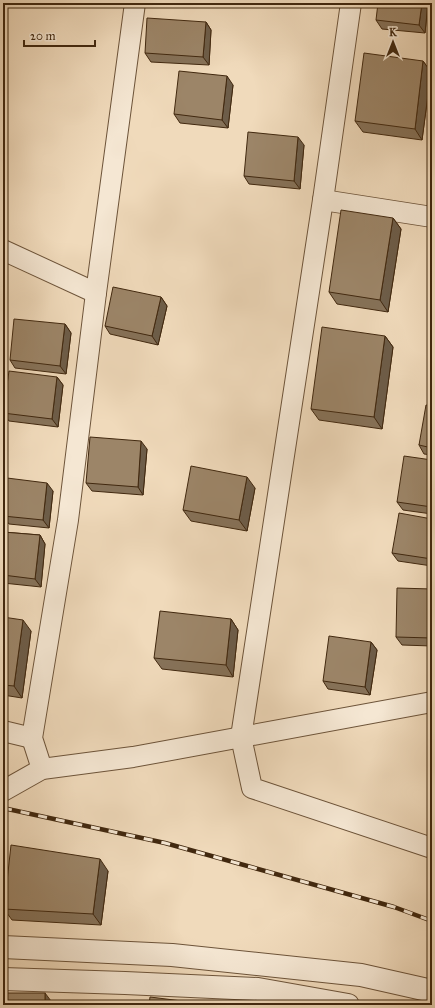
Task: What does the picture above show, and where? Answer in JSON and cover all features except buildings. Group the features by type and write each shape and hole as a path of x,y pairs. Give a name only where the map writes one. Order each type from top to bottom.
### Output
{"street":[{"path":"42,769 32,738 68,520 96,294 135,3"},
{"path":"351,3 241,737 252,788 432,848"},
{"path":"322,200 432,217"},
{"path":"3,250 96,294"},
{"path":"3,791 42,769 133,757 432,702"},
{"path":"3,731 32,738"},
{"path":"3,947 172,955 361,975 432,991"},
{"path":"3,979 258,989 348,1005"}],"railway":[{"path":"3,808 165,843 394,907 432,921"}]}
